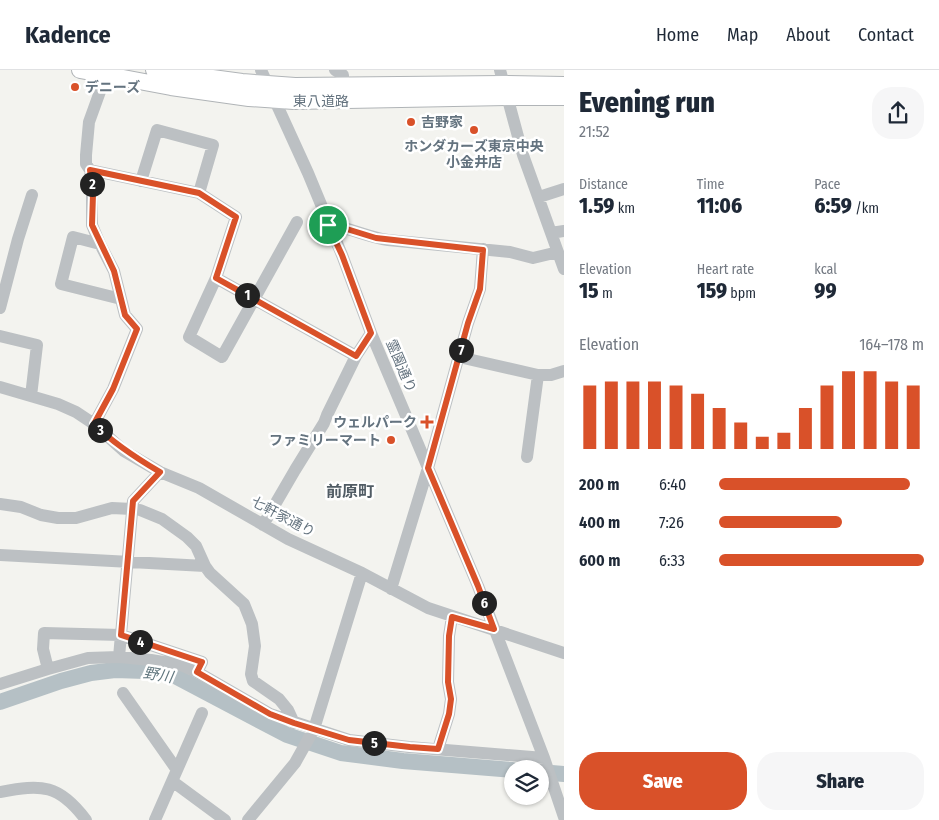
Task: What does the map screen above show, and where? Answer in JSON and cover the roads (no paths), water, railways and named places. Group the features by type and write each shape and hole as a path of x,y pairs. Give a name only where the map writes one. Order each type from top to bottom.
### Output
{"main road":[{"name":"東八道路","path":"80,70 171,87 276,100 321,101 504,83 564,97"},
{"name":"東八道路","path":"154,70 264,77 343,86 504,83 564,85"}],"street":[{"path":"335,70 343,76 343,86"},
{"path":"94,424 113,389 137,329 125,315 114,271 92,225 93,194 90,170 86,164 87,129 104,74"},
{"name":"霊園通り","path":"264,77 276,100 342,255 371,333 478,586 544,758 564,817"},
{"path":"504,83 523,155 564,269"},
{"path":"141,181 157,130 213,145 199,193"},
{"path":"90,170 199,193 236,217 216,278 189,337 222,357 297,222"},
{"path":"539,197 564,188"},
{"path":"0,308 32,195"},
{"path":"328,225 376,238 510,252 533,258 558,252"},
{"path":"551,233 564,231"},
{"path":"100,244 72,237 61,284 121,299"},
{"path":"391,589 428,468 468,323 480,289 483,250"},
{"path":"216,278 356,356"},
{"path":"264,525 324,423 326,415 356,356 371,333"},
{"path":"0,336 37,345 31,396"},
{"path":"460,357 538,375 551,375 564,371"},
{"path":"527,457 538,375"},
{"name":"七軒家通り","path":"0,387 58,404 76,412 94,424 124,451 160,472 199,488 288,538 362,573 428,608 564,652"},
{"path":"119,657 127,562 136,509 133,501 160,472"},
{"path":"0,504 22,507 41,515 58,518 76,518 112,508 136,509 162,519 187,537 196,546 210,573 244,604 252,624 255,646 251,674 253,681 279,699 288,710 294,723"},
{"path":"0,555 205,566"},
{"path":"248,820 296,761 314,729 362,573"},
{"path":"438,749 449,714 451,699 448,682 449,636 452,617"},
{"path":"48,669 43,650 44,633 121,635 202,662 197,672"},
{"path":"0,684 88,658 119,657 161,662 181,665 197,672 270,714 356,741 544,758"},
{"path":"123,693 175,775 225,820"},
{"path":"155,820 202,713"},
{"path":"0,792 25,787 45,788 70,801 86,820"}],"waterway":[{"name":"野川","path":"0,702 91,673 115,670 145,671 175,676 287,735 341,753 403,761 504,769"},
{"name":"野川","path":"549,773 564,774"}],"place":[{"name":"デニーズ","path":"75,87"},
{"name":"吉野家","path":"411,122"},
{"name":"ホンダカーズ東京中央 小金井店","path":"474,130"},
{"name":"ウェルパーク","path":"427,422"},
{"name":"ファミリーマート","path":"391,440"}],"district":[{"name":"前原町","path":"350,491"}]}
